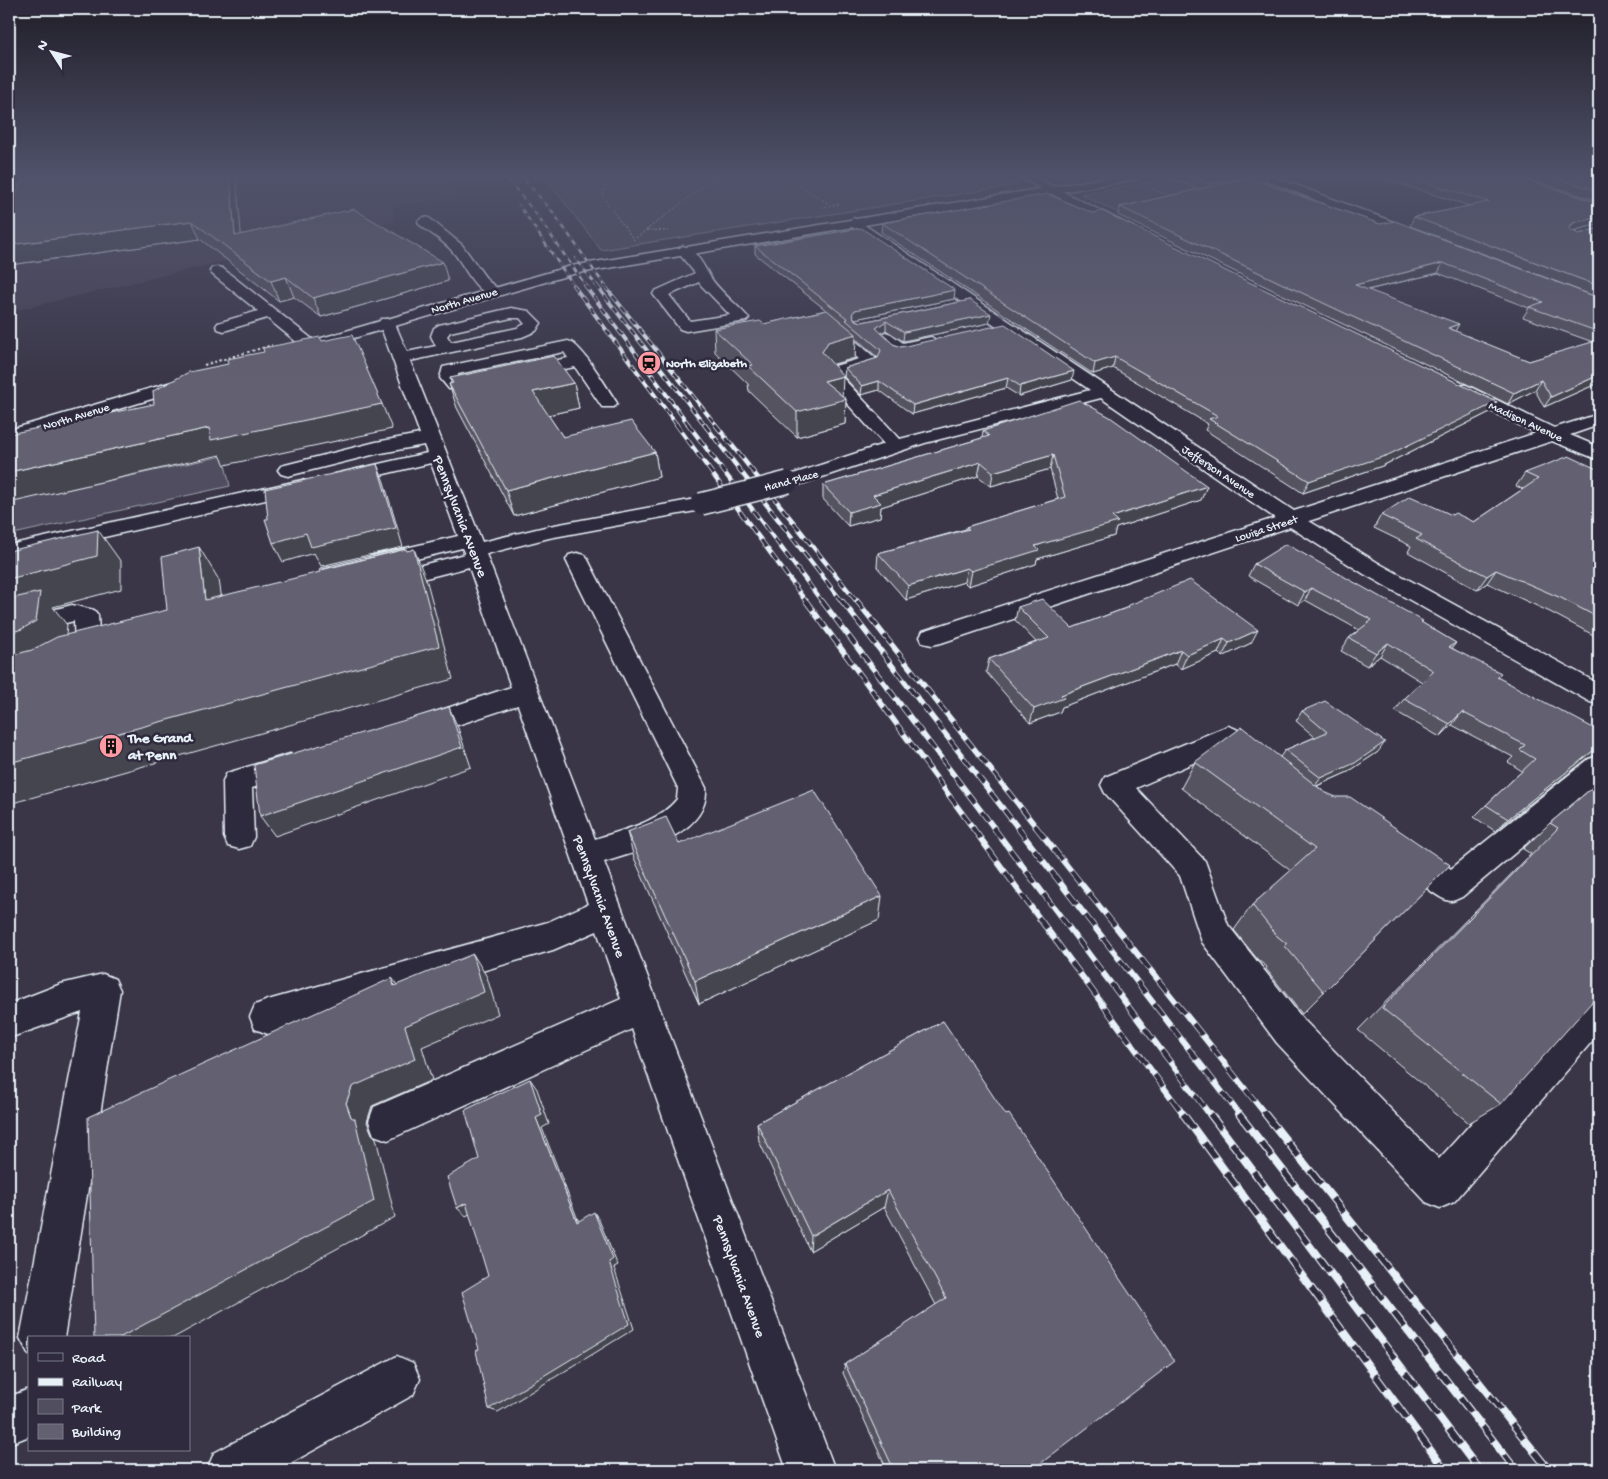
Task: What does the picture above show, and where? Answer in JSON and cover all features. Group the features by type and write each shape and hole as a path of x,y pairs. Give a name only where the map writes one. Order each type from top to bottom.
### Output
{"street":[{"path":"453,245 482,284 494,291"},
{"name":"North Avenue","path":"273,357 305,341 387,322 571,270 713,245"},
{"name":"Jefferson Avenue","path":"884,245 962,304 1006,326 1291,519 1372,569 1599,695"},
{"path":"683,250 703,275 706,282 741,318 686,326 660,294 703,275"},
{"path":"217,271 305,341"},
{"path":"406,372 446,348 522,332 530,328 533,323 524,314 511,313 445,328 440,331 439,336 446,348"},
{"path":"224,326 269,314"},
{"name":"Pennsylvania Avenue","path":"387,322 474,549 811,1470"},
{"path":"810,328 828,324 871,361 842,368 834,372 832,377 896,446"},
{"path":"987,330 1006,326"},
{"path":"885,336 900,349 948,338"},
{"path":"406,372 449,378 456,385 579,361 608,403"},
{"name":"North Avenue","path":"9,436 202,372"},
{"name":"Madison Avenue","path":"1446,382 1552,434 1599,454"},
{"name":"Hand Place","path":"359,576 548,532 701,504 788,482 896,446 1103,392"},
{"name":"Louisa Street","path":"932,636 1599,419"},
{"path":"288,470 376,448 435,447"},
{"path":"9,552 322,482 435,447"},
{"path":"577,560 692,788 691,802 675,821 631,840 585,855"},
{"path":"9,629 72,613 86,615 88,650 76,664 58,673 9,685"},
{"path":"396,734 481,709 526,692"},
{"path":"1280,779 1228,736 1115,785 1194,870 1214,932 1290,1031 1440,1188 1599,1007"},
{"path":"239,837 237,781 312,759"},
{"path":"1388,840 1451,887 1599,768"},
{"path":"268,1017 552,935 606,911"},
{"path":"9,1021 61,1001 103,990 42,1336"},
{"path":"388,1121 641,1007"},
{"path":"231,1470 397,1379"},
{"path":"9,1421 28,1412"}],"path":[{"path":"202,372 305,341"}],"shaded area":[{"path":"9,245 293,245 9,312"}],"green space":[{"path":"597,245 633,245 601,250"},
{"path":"223,456 230,486 9,535 9,502"}],"building":[{"path":"224,245 414,245 443,262 313,298 286,277 271,281"},
{"path":"887,245 955,290 855,310 852,314 855,320 862,322 970,300 991,314 904,332 886,321 876,328 893,344 901,347 1005,324 1074,371 1020,386 1008,378 913,405 879,381 862,386 845,368 878,358 881,350 846,320 848,319 755,246"},
{"path":"916,245 1172,245 1497,402 1388,455 1309,481 1209,419 1218,416 1115,357 1095,363"},
{"path":"1201,245 1459,245 1599,298 1599,332 1529,307 1543,302 1443,263 1355,285 1459,324 1448,328 1529,361 1599,340 1599,375 1551,397 1541,380 1514,393"},
{"path":"1489,245 1599,245 1599,286"},
{"path":"827,310 856,334 828,342 822,352 843,376 824,381 846,399 797,412 748,366 753,365 714,329 760,321 764,324"},
{"path":"352,335 382,404 211,440 209,428 9,472 9,434 154,404 153,391 189,372 228,364 227,359 264,352 263,348 320,337 322,341"},
{"path":"554,356 574,383 533,392 563,437 631,421 655,452 506,490 449,384 453,383 450,378"},
{"path":"1079,400 1110,417 1207,486 1112,517 1118,522 1035,546 1039,550 971,571 967,568 908,586 878,553 969,529 966,527 1065,497 1053,455 993,472 981,462 873,495 881,503 849,512 823,485 989,436 983,431"},
{"path":"1569,456 1599,470 1599,618 1561,598 1496,570 1487,576 1416,539 1422,535 1381,515 1410,496 1452,515 1455,513 1474,522 1538,479 1525,473"},
{"path":"377,464 396,528 311,547 306,533 273,543 265,519 268,519 265,489"},
{"path":"98,530 97,556 9,579 9,551"},
{"path":"1286,544 1423,621 1421,622 1456,643 1449,647 1501,673 1497,677 1599,731 1595,737 1599,739 1599,746 1508,819 1486,805 1535,759 1520,750 1525,745 1462,712 1450,724 1404,699 1434,671 1388,643 1376,653 1349,638 1372,620 1311,588 1305,592 1254,564"},
{"name":"The Grand at Penn","path":"199,547 205,600 320,572 319,570 406,549 407,551 414,549 439,646 9,763 9,656 32,650 57,637 167,610 162,557"},
{"path":"404,548 321,570 320,568"},
{"path":"1190,580 1258,630 1229,643 1224,639 1187,655 1181,650 1061,695 1064,698 1034,709 989,659 1049,638 1018,607 1042,599 1072,628 1129,607 1127,606"},
{"path":"40,592 36,621 22,629 9,633 9,599"},
{"path":"1325,701 1385,742 1355,763 1321,778 1285,750 1327,732 1302,711"},
{"path":"449,707 462,747 260,816 254,765"},
{"path":"1242,727 1324,792 1336,797 1350,797 1450,865 1324,992 1285,946 1287,944 1277,936 1252,905 1315,849 1195,762"},
{"path":"1599,782 1599,994 1501,1104 1382,1008 1558,828 1550,823"},
{"path":"814,790 882,896 695,981 627,832 666,817 679,844"},
{"path":"473,954 484,992 405,1026 415,1059 352,1087 346,1103 351,1117 355,1119 374,1201 123,1336 94,1336 88,1117 392,978 394,986"},
{"path":"943,1021 1006,1115 1009,1114 1175,1361 1032,1470 894,1470 845,1364 946,1298 888,1190 811,1236 757,1123"},
{"path":"530,1079 542,1115 536,1118 577,1222 594,1212 613,1259 609,1262 629,1324 489,1409 476,1351 479,1349 462,1292 488,1276 466,1203 457,1208 447,1177 479,1159 465,1110"}],"railway":[{"path":"546,245 574,286"},
{"path":"558,245 586,286"},
{"path":"576,245 605,286"},
{"path":"575,258 597,286"},
{"path":"573,285 677,425"},
{"path":"585,285 689,425"},
{"path":"596,285 705,425"},
{"path":"604,285 716,425"},
{"path":"676,424 807,603"},
{"path":"688,424 823,603"},
{"path":"704,424 843,603"},
{"path":"715,424 858,603"},
{"path":"806,601 973,828"},
{"path":"822,601 994,828"},
{"path":"842,601 1018,828"},
{"path":"857,601 1037,828"},
{"path":"972,827 1184,1115"},
{"path":"993,827 1210,1115"},
{"path":"1017,827 1240,1115"},
{"path":"1036,827 1266,1115"},
{"path":"1183,1114 1445,1470"},
{"path":"1210,1114 1479,1470"},
{"path":"1239,1114 1516,1470"},
{"path":"1265,1114 1549,1470"}],"place":[{"name":"North Elizabeth","path":"649,363"},
{"name":"The Grand at Penn","path":"111,746"}]}
